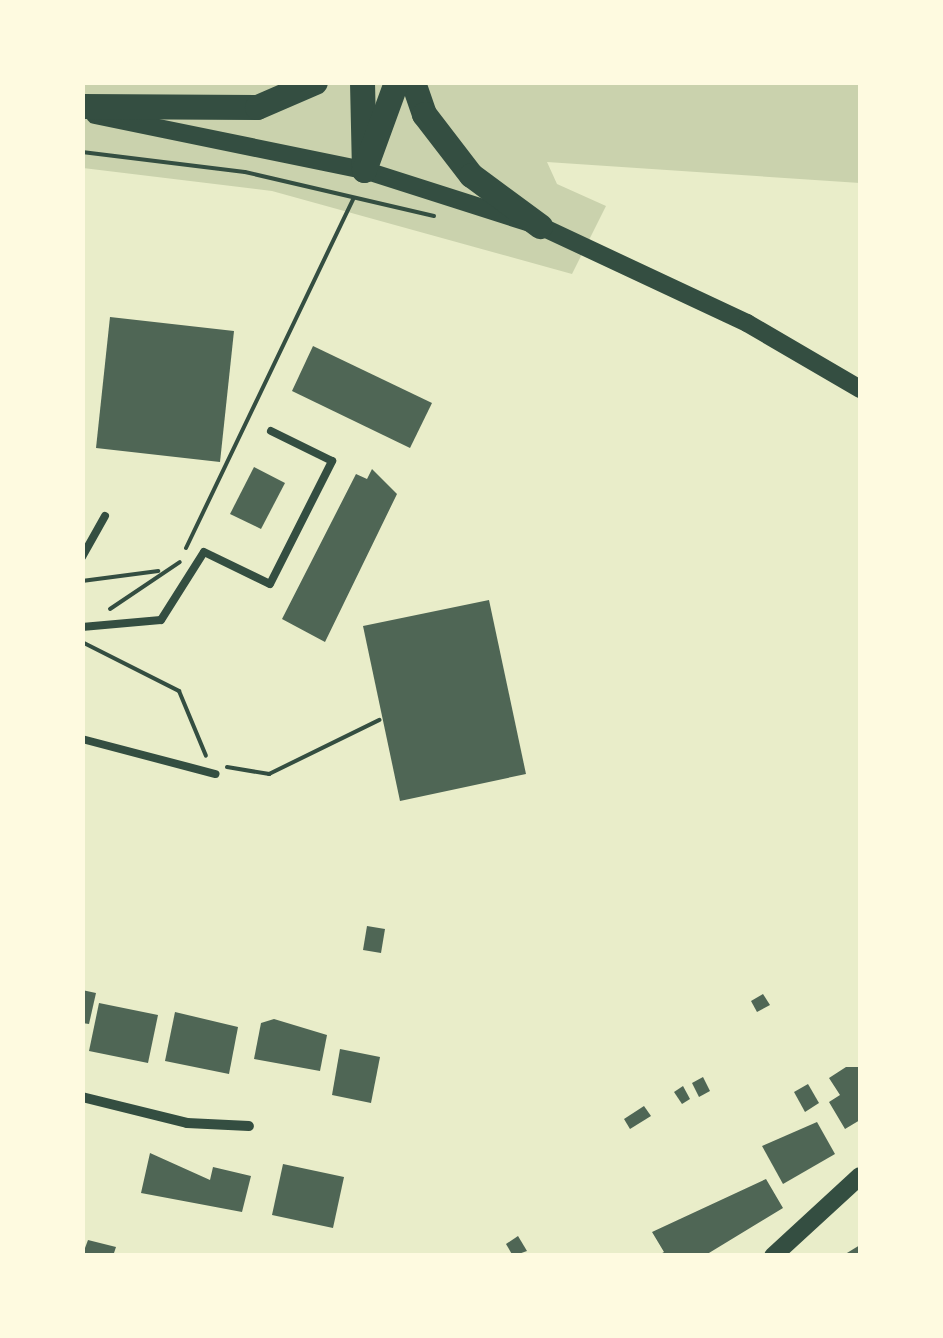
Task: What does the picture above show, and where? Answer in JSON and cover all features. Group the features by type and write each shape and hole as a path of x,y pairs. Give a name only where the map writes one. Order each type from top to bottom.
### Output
{"highway":[{"path":"82,110 257,107 315,82"},
{"path":"362,82 364,170"},
{"path":"364,170 396,82"},
{"path":"413,82 424,114 471,175 540,226"}],"street":[{"path":"82,110 364,170 540,226 747,323 860,390"},
{"path":"82,1096 188,1123 249,1126"},
{"path":"773,1256 860,1176"}],"lane":[{"path":"84,627 161,620 204,552 270,584 332,461 271,431"},
{"path":"82,557 105,516"},
{"path":"82,739 215,774"}],"path":[{"path":"82,152 354,198 446,219"},
{"path":"82,581 158,571 180,562 340,245 364,170"},
{"path":"84,627 158,571"},
{"path":"82,642 180,691 209,760 254,774 378,720"}],"green space":[{"path":"83,83 860,83 860,183 547,162 557,184 606,206 572,274 272,191 83,168"}],"building":[{"path":"110,317 234,331 220,462 96,448"},
{"path":"313,346 432,403 410,448 292,391"},
{"path":"254,467 285,483 261,529 230,514"},
{"path":"372,469 397,494 325,642 282,619 356,474 367,479"},
{"path":"489,600 526,774 400,801 363,626"},
{"path":"367,926 385,929 381,953 363,950"},
{"path":"82,990 96,993 89,1024 82,1023"},
{"path":"763,994 770,1005 757,1012 751,1001"},
{"path":"99,1003 158,1015 148,1063 89,1051"},
{"path":"175,1012 238,1027 229,1074 165,1061"},
{"path":"274,1019 327,1035 320,1071 254,1059 261,1023"},
{"path":"340,1049 380,1057 371,1103 332,1095"},
{"path":"846,1067 860,1067 860,1120 845,1129 829,1102 840,1095 829,1078"},
{"path":"703,1077 710,1091 699,1097 692,1083"},
{"path":"808,1084 819,1103 805,1112 794,1092"},
{"path":"683,1086 690,1099 682,1104 674,1092"},
{"path":"644,1106 651,1116 630,1129 624,1119"},
{"path":"817,1122 835,1154 783,1184 762,1146"},
{"path":"150,1153 210,1180 213,1167 251,1176 242,1212 141,1193"},
{"path":"283,1164 344,1177 333,1228 272,1215"},
{"path":"766,1179 783,1208 704,1256 657,1256 664,1252 652,1232"},
{"path":"518,1236 527,1251 513,1256 506,1244"},
{"path":"88,1240 116,1247 113,1256 82,1256"},
{"path":"860,1245 860,1256 842,1256"}]}
